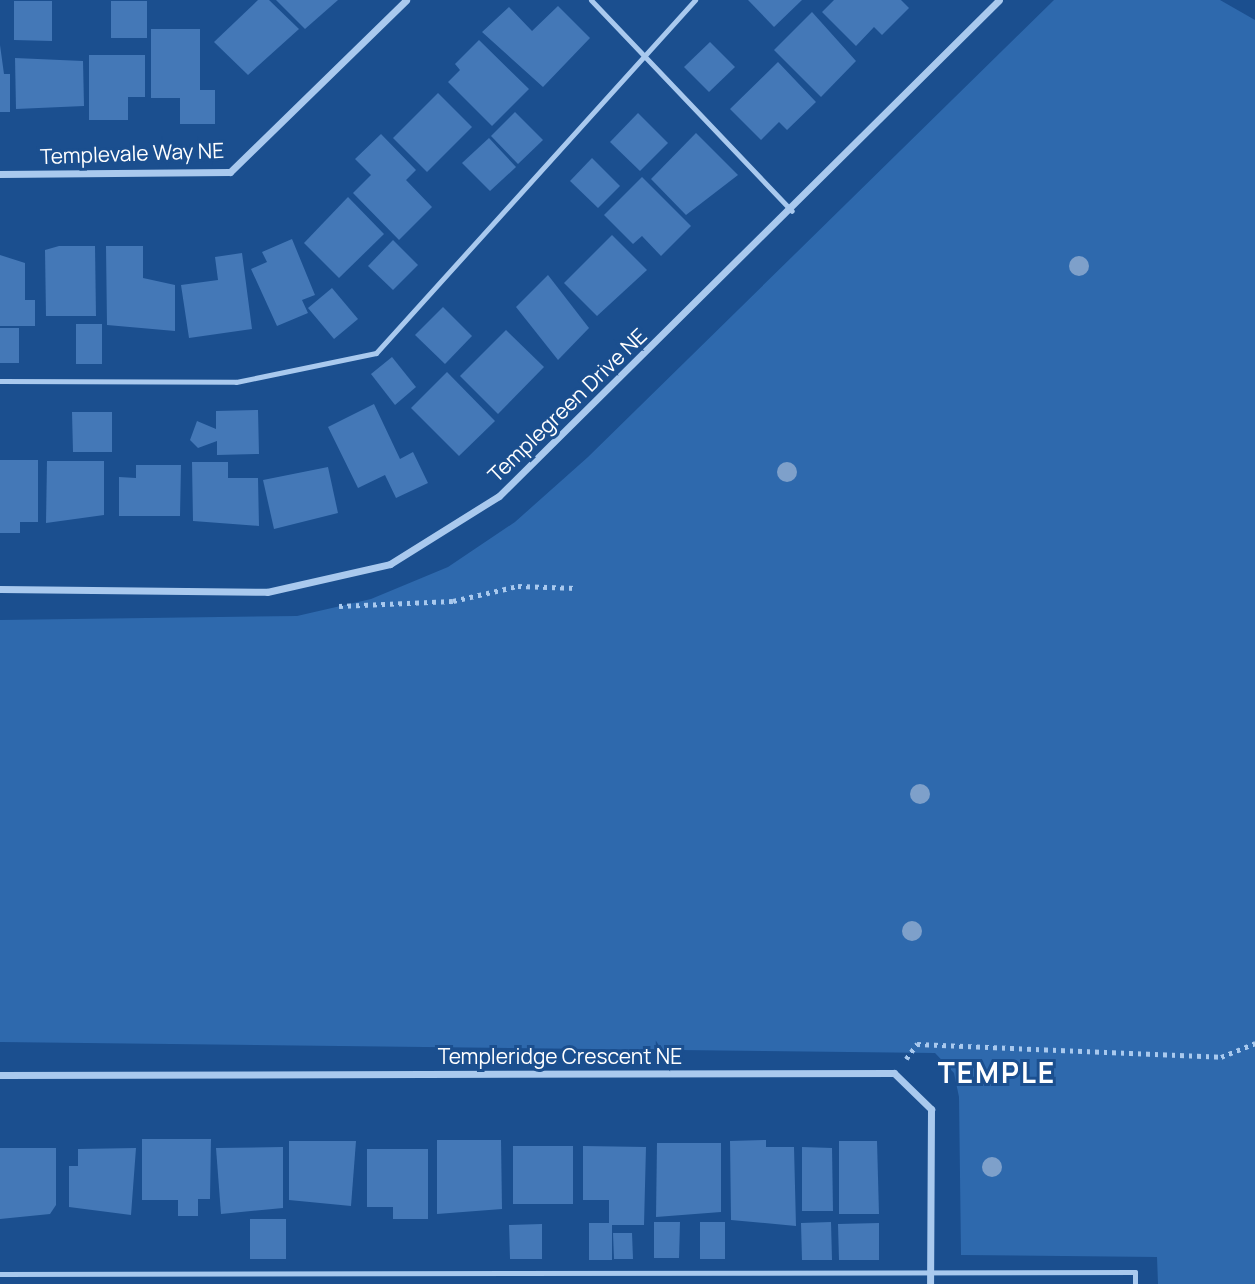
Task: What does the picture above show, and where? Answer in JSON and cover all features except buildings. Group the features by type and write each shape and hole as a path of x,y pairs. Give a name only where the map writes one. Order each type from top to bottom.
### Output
{"street":[{"name":"Templevale Way NE","path":"0,174 230,172 406,0"},
{"name":"Templegreen Drive NE","path":"0,589 267,592 390,564 499,496 792,211 999,0"},
{"name":"Templeridge Crescent NE","path":"0,1075 894,1073"},
{"path":"894,1073 931,1109 930,1284"}],"lane":[{"path":"591,0 792,211"},
{"path":"0,381 236,382 376,353 642,52 695,0"},
{"path":"0,1274 1135,1272 1135,1284"}],"path":[{"path":"339,606 453,601 518,586 577,588"},
{"path":"894,1073 917,1044 1221,1057 1255,1043"}],"shaded area":[{"path":"1054,0 1220,0 1255,20 1255,1284 1158,1284 1157,1257 961,1255 959,1097 954,1073 935,1053 0,1042 0,620 297,616 371,599 448,567 515,522 588,457"}],"district":[{"name":"TEMPLE","path":"997,1072"}]}
